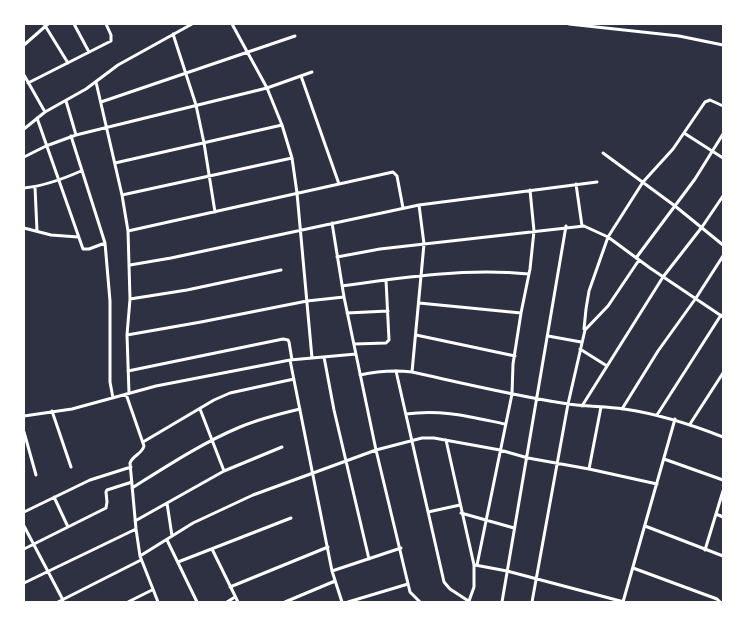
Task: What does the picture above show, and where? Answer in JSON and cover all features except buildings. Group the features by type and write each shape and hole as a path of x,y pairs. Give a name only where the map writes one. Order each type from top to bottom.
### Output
{"street":[{"path":"24,44 46,24 68,63"},
{"path":"74,24 88,52"},
{"path":"28,82 111,41 111,35 106,24"},
{"path":"24,129 45,112 96,82 118,65 192,24"},
{"path":"232,24 267,88 282,125 292,158 312,358"},
{"path":"569,24 596,25 679,36 723,45"},
{"path":"173,34 196,105 215,212"},
{"path":"101,102 295,36"},
{"path":"24,157 71,136 267,88 312,72"},
{"path":"24,75 45,112"},
{"path":"301,76 339,184"},
{"path":"96,82 115,162 128,231 130,265 127,335 128,394 143,442 143,450 132,458 132,488 141,558 158,602"},
{"path":"532,602 568,404 576,376 589,291 608,237 643,182 666,158 706,102 710,100 723,106"},
{"path":"66,101 76,135"},
{"path":"37,118 82,249 85,250 105,243"},
{"path":"115,162 282,125"},
{"path":"684,133 723,158"},
{"path":"584,330 608,306 638,259 695,179 723,134"},
{"path":"71,136 105,243 110,301 110,373 113,398"},
{"path":"603,153 723,244"},
{"path":"122,195 292,158"},
{"path":"24,188 58,181 82,171"},
{"path":"128,231 393,172 397,176 403,208"},
{"path":"130,265 419,205 597,182"},
{"path":"576,184 582,226"},
{"path":"35,187 37,231"},
{"path":"396,370 444,582 450,589 469,602 474,587 475,565 512,394 514,356 529,274 534,231 530,190"},
{"path":"582,406 663,277 702,228 723,196"},
{"path":"412,372 424,244 419,205"},
{"path":"332,223 344,298 376,450 410,592 420,602"},
{"path":"502,602 538,400 566,226"},
{"path":"337,257 380,249 566,226 593,228 722,316 657,415"},
{"path":"24,228 64,237 78,237"},
{"path":"622,409 658,351 723,256"},
{"path":"130,299 187,290 281,270"},
{"path":"342,286 421,275 502,271 529,274"},
{"path":"354,344 388,342 386,280"},
{"path":"127,335 307,301 344,298"},
{"path":"419,303 521,313"},
{"path":"347,313 388,311"},
{"path":"416,335 514,356"},
{"path":"548,336 581,342"},
{"path":"128,371 283,339 288,340 332,571 342,602"},
{"path":"580,349 607,366"},
{"path":"24,416 72,409 163,384 291,360 356,354"},
{"path":"324,357 369,559"},
{"path":"360,375 396,370 412,372 538,400 622,409 657,415 675,419 723,436"},
{"path":"690,424 723,373"},
{"path":"143,442 230,393 294,379"},
{"path":"589,469 601,408"},
{"path":"200,409 224,471"},
{"path":"132,488 212,441 240,427 300,409"},
{"path":"52,411 71,467"},
{"path":"406,414 441,412 505,424"},
{"path":"475,565 507,571 624,602 675,419"},
{"path":"24,432 36,475"},
{"path":"58,602 141,558 193,523 253,495 376,450 412,441 428,438 446,440 657,484"},
{"path":"446,440 475,565"},
{"path":"135,521 224,471 282,447"},
{"path":"664,459 723,480"},
{"path":"24,512 90,480 131,467"},
{"path":"24,549 106,508 107,490 132,482"},
{"path":"705,550 723,491"},
{"path":"54,497 68,527"},
{"path":"167,503 172,536"},
{"path":"428,512 460,505"},
{"path":"462,513 514,528"},
{"path":"716,514 723,517"},
{"path":"178,562 291,518"},
{"path":"24,526 63,600"},
{"path":"645,526 723,556"},
{"path":"24,583 136,529"},
{"path":"167,539 197,602"},
{"path":"230,587 328,546"},
{"path":"332,571 401,548"},
{"path":"212,549 238,602"},
{"path":"633,568 717,599 720,602"},
{"path":"284,602 336,581"},
{"path":"348,602 408,584"},
{"path":"128,602 152,590"},
{"path":"227,602 235,597"}]}
